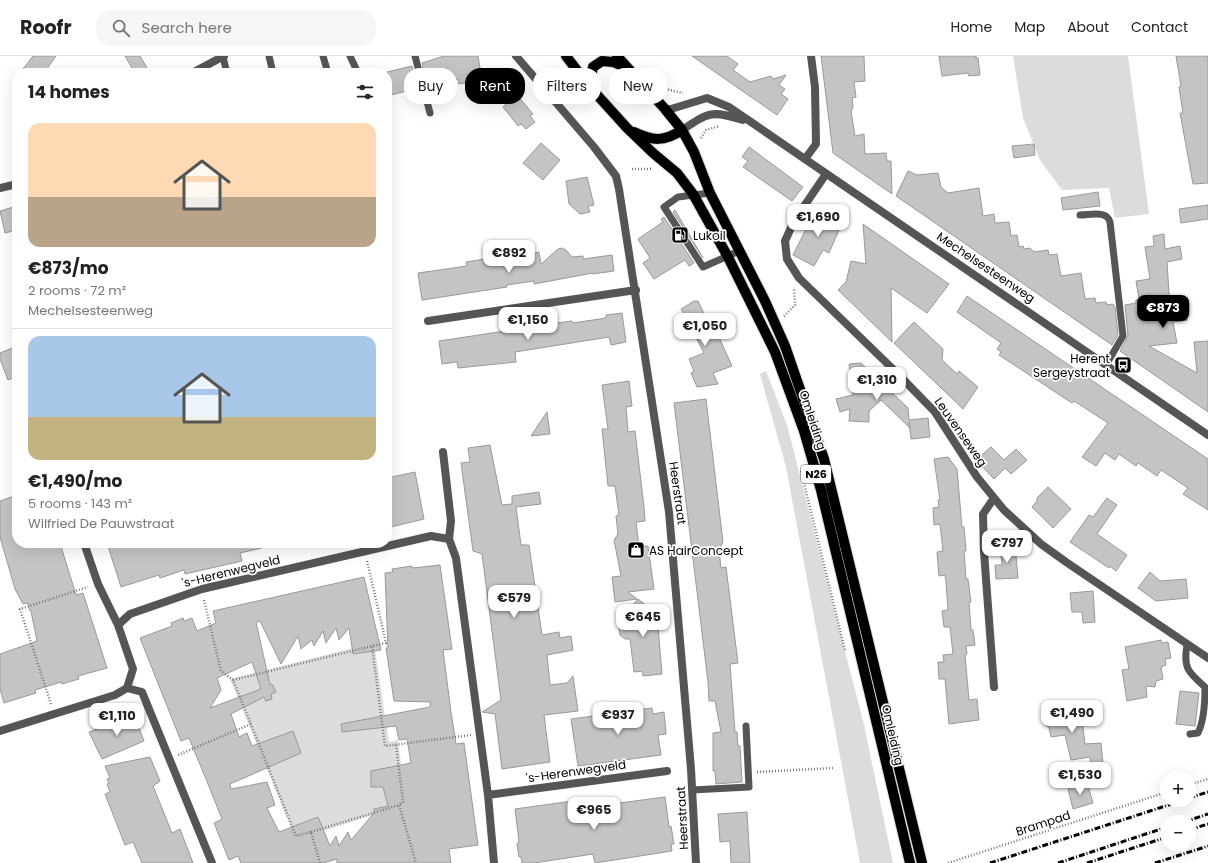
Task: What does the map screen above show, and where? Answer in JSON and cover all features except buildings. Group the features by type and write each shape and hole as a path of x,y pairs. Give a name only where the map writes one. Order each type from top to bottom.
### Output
{"main road":[{"name":"N26","path":"566,56 575,68"},
{"name":"N26","path":"617,56 625,67 666,109"},
{"path":"593,68 602,61 625,67"},
{"name":"Omleiding","path":"601,99 653,154 676,173 693,194 728,257 775,352 804,431 822,497 910,863"},
{"name":"Omleiding","path":"666,109 682,130 694,152 710,193 776,325 813,421 824,459 922,863"},
{"path":"627,128 648,138 660,139 682,130"}],"street":[{"path":"201,68 223,56"},
{"name":"Heerstraat","path":"516,56 594,147 616,176 619,189 636,290 669,512 692,790 696,863"},
{"path":"805,160 816,144 815,87 811,56"},
{"name":"Mechelsesteenweg","path":"666,109 671,109 707,98 729,107 1208,435"},
{"name":"Mechelsesteenweg","path":"682,130 709,114 721,113 749,122"},
{"name":"Leuvenseweg","path":"826,174 794,221 785,241 787,259 799,278 935,412 977,477 1004,510 1041,544 1208,658"},
{"path":"0,188 12,185"},
{"path":"428,321 636,290"},
{"path":"443,452 451,521 449,539 456,558 488,795 494,863"},
{"path":"994,498 983,514 984,552 994,687"},
{"name":"'s-Herenwegveld","path":"392,545 431,536 449,539"},
{"path":"86,548 98,584 118,625 133,669 128,688"},
{"name":"'s-Herenwegveld","path":"118,625 130,614 202,589 382,548"},
{"path":"0,731 115,695 128,688 142,692 212,863"},
{"name":"'s-Herenwegveld","path":"488,795 668,771"}],"lane":[{"path":"223,56 226,68"},
{"path":"269,56 273,68"},
{"path":"323,56 327,68"},
{"path":"350,56 356,68"},
{"path":"415,56 430,113"},
{"path":"710,193 678,197 664,207 703,268 739,251"},
{"path":"1080,215 1105,214 1109,217 1110,222 1123,336 1106,365"},
{"path":"1187,645 1185,658 1187,668 1190,674 1205,687 1201,727 1198,732 1190,734"},
{"path":"692,790 749,787 746,726"}],"path":[{"path":"667,90 686,94 689,103"},
{"path":"699,119 706,130"},
{"path":"632,170 658,168 652,165"},
{"path":"776,325 795,305 793,269"},
{"path":"801,470 847,658"},
{"path":"233,680 386,643 365,552"},
{"path":"54,713 20,610 98,584"},
{"path":"202,589 221,671 233,680 296,836 399,805 403,802 396,745"},
{"path":"372,646 385,746 479,734"},
{"path":"169,759 251,724"},
{"path":"748,773 833,768"},
{"path":"1196,782 1208,778"},
{"name":"Brampad","path":"948,863 1160,794"},
{"path":"399,805 416,863"},
{"path":"311,832 320,863"}],"shaded area":[{"path":"1013,56 1128,56 1149,214 1115,218 1109,188 1062,190 1040,160 1023,118"},
{"path":"766,371 787,425 864,725 893,863 860,863 786,467 760,374"},
{"path":"374,643 389,742 398,740 406,804 296,840 230,679"}],"railway":[{"path":"1196,796 1208,792"},
{"path":"990,863 1162,807"},
{"path":"1196,818 1208,814"},
{"path":"1196,828 1208,824"},
{"path":"1058,863 1160,829"},
{"path":"1087,863 1160,839"},
{"path":"1155,863 1208,846"}],"place":[{"name":"Lukoil","path":"680,235"},
{"name":"Herent Sergeystraat","path":"1123,365"},
{"name":"AS HairConcept","path":"636,550"}]}
